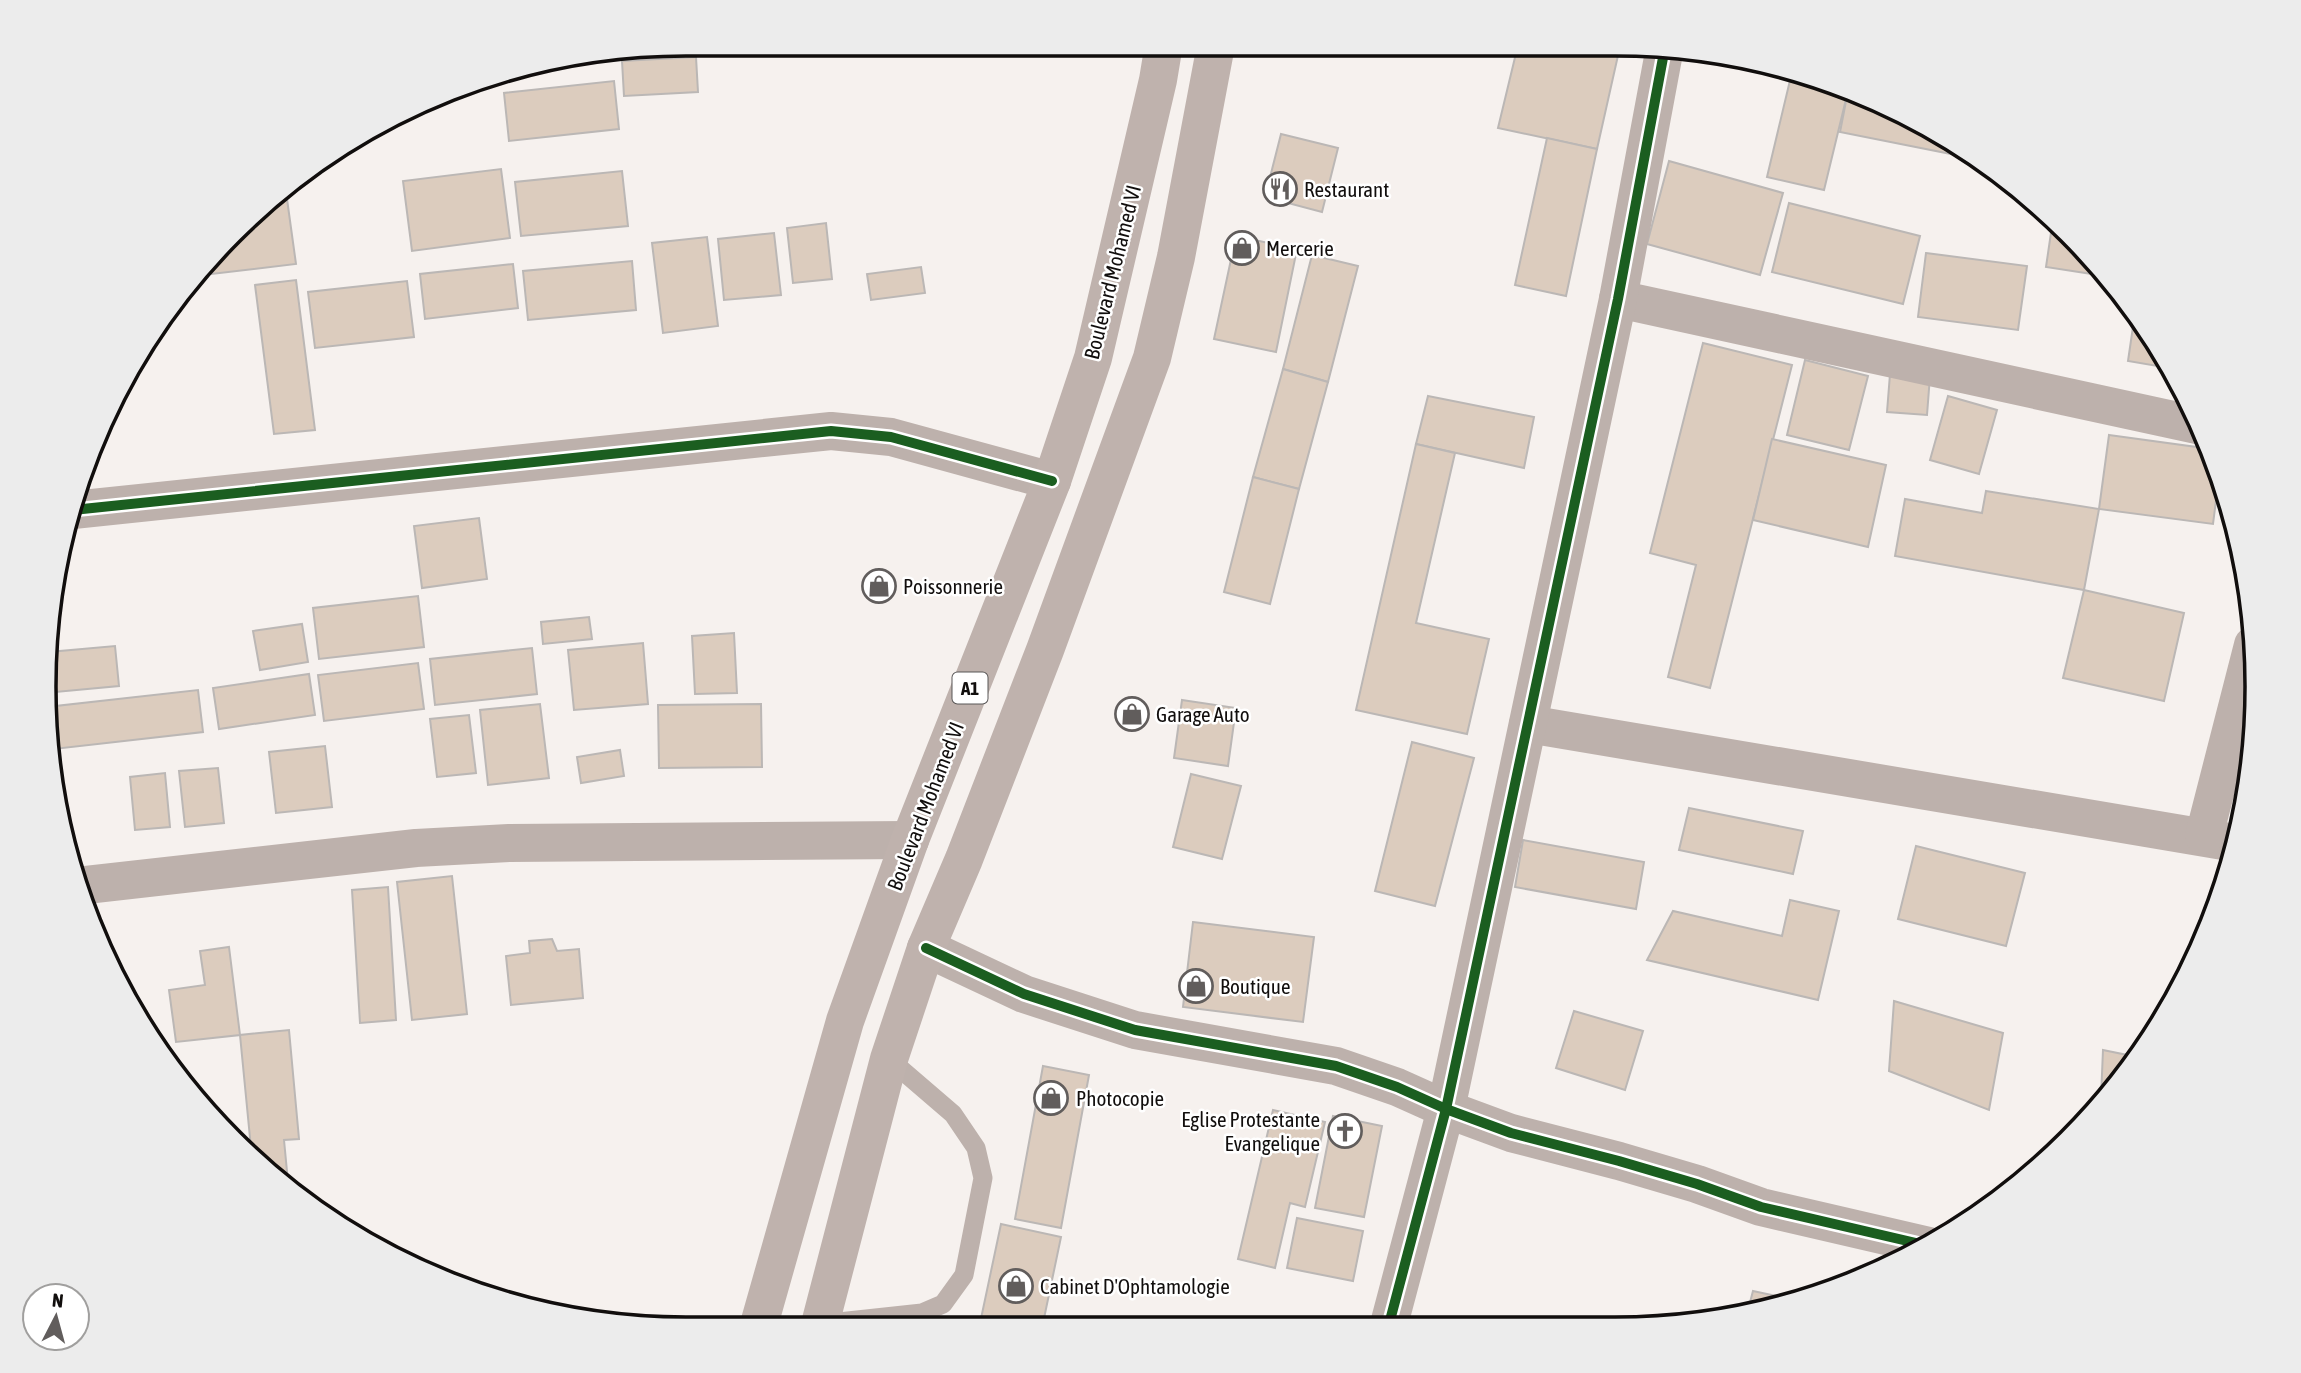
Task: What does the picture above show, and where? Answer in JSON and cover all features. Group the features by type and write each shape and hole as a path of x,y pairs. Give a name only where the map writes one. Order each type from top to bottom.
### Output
{"main road":[{"name":"Boulevard Mohamed VI","path":"761,1317 845,1021 910,840 1052,481 1093,358 1162,56"},
{"path":"821,1317 889,1059 926,948 964,859 1045,650 1152,358 1176,257 1214,56"},
{"path":"796,1190 851,1204"}],"street":[{"path":"1391,1317 1446,1109 1618,299 1663,58"},
{"path":"1618,299 2187,423"},
{"path":"81,509 831,431 891,437 1052,481"},
{"path":"1528,724 2220,840 2245,693"},
{"path":"88,885 415,848 509,843 910,840"},
{"path":"926,948 1024,994 1135,1030 1336,1066 1511,1133 1697,1184 1761,1207 1912,1242"}],"lane":[{"path":"889,1059 953,1114 976,1148 983,1178 964,1275 943,1304 922,1313 890,1317"}],"building":[{"path":"1515,56 1618,56 1597,149 1498,128"},
{"path":"696,57 698,92 624,96 622,61"},
{"path":"614,81 619,129 509,141 504,93"},
{"path":"1790,81 1846,100 1824,190 1767,177"},
{"path":"1846,100 1893,121 1953,154 1840,132"},
{"path":"1281,134 1338,148 1322,212 1265,197"},
{"path":"1547,138 1597,149 1566,296 1515,285"},
{"path":"1669,161 1783,193 1760,275 1647,244"},
{"path":"501,169 510,238 412,251 403,181"},
{"path":"622,171 628,226 521,236 515,182"},
{"path":"287,199 296,264 209,274"},
{"path":"1789,203 1920,236 1903,304 1772,272"},
{"path":"826,223 832,279 793,283 787,228"},
{"path":"2051,232 2091,274 2046,267"},
{"path":"774,233 781,295 724,300 718,239"},
{"path":"1236,236 1297,249 1276,352 1214,339"},
{"path":"707,237 718,326 663,333 652,243"},
{"path":"1926,253 2027,266 2018,330 1918,317"},
{"path":"1312,255 1358,266 1328,382 1283,369"},
{"path":"632,261 636,310 528,320 523,271"},
{"path":"513,264 518,308 425,319 420,274"},
{"path":"921,267 925,293 871,300 867,274"},
{"path":"296,280 315,430 274,434 255,285"},
{"path":"407,281 414,337 315,348 308,292"},
{"path":"2133,328 2158,366 2128,361"},
{"path":"1703,343 1792,365 1710,688 1668,677 1696,565 1650,553"},
{"path":"1805,360 1868,376 1849,450 1787,435"},
{"path":"1283,369 1328,382 1299,489 1253,477"},
{"path":"1890,374 1930,376 1927,415 1887,412"},
{"path":"1428,396 1534,417 1524,468 1416,444"},
{"path":"1948,396 1997,410 1979,474 1930,460"},
{"path":"2109,435 2198,447 2216,498 2213,524 2099,509"},
{"path":"1772,439 1886,465 1868,547 1753,520"},
{"path":"1416,444 1455,453 1416,623 1489,639 1467,734 1356,710"},
{"path":"1253,477 1299,489 1270,604 1224,592"},
{"path":"1986,491 2099,509 2084,590 1895,556 1905,499 1982,513"},
{"path":"479,518 487,579 422,588 414,526"},
{"path":"2084,590 2184,613 2164,701 2063,678"},
{"path":"418,596 424,647 319,659 313,608"},
{"path":"589,617 592,639 543,644 541,622"},
{"path":"302,624 308,662 260,670 253,631"},
{"path":"734,633 737,693 695,694 692,636"},
{"path":"643,643 648,704 574,710 568,650"},
{"path":"115,646 119,686 56,692 57,651"},
{"path":"532,648 537,694 435,705 430,659"},
{"path":"418,663 424,709 324,721 318,675"},
{"path":"309,674 315,715 219,729 213,688"},
{"path":"198,690 203,732 59,748 56,706"},
{"path":"1182,700 1236,708 1228,766 1174,758"},
{"path":"540,704 549,778 488,785 480,710"},
{"path":"761,704 762,767 659,768 658,705"},
{"path":"469,715 476,773 437,777 430,719"},
{"path":"1412,742 1474,758 1435,906 1375,891"},
{"path":"325,746 332,807 276,813 269,752"},
{"path":"620,750 624,776 581,783 577,757"},
{"path":"218,768 224,823 185,827 179,771"},
{"path":"165,773 170,827 135,830 130,777"},
{"path":"1191,774 1241,786 1222,859 1173,847"},
{"path":"1689,808 1803,831 1793,874 1679,850"},
{"path":"1523,840 1644,862 1636,909 1515,887"},
{"path":"1916,846 2025,873 2006,946 1898,919"},
{"path":"452,876 467,1014 412,1020 397,882"},
{"path":"388,887 396,1020 360,1023 352,890"},
{"path":"1790,900 1839,911 1818,1000 1647,960 1673,911 1782,936"},
{"path":"1193,922 1314,937 1303,1022 1183,1007"},
{"path":"552,939 557,951 579,949 583,998 511,1005 506,956 530,953 529,941"},
{"path":"229,947 240,1035 176,1042 169,990 205,985 200,951"},
{"path":"1894,1001 2003,1033 1989,1110 1889,1071"},
{"path":"1574,1011 1643,1031 1625,1090 1556,1068"},
{"path":"289,1030 299,1139 284,1140 287,1174 250,1141 240,1035"},
{"path":"2103,1050 2126,1055 2115,1070 2101,1087"},
{"path":"1043,1066 1089,1075 1061,1228 1015,1219"},
{"path":"1273,1110 1325,1122 1305,1207 1290,1203 1275,1268 1238,1259"},
{"path":"1333,1116 1382,1126 1364,1217 1315,1208"},
{"path":"1297,1218 1363,1231 1353,1281 1287,1268"},
{"path":"1001,1224 1061,1237 1044,1317 981,1317"},
{"path":"1753,1291 1777,1296 1750,1302"}],"cycle path":[{"path":"1391,1317 1446,1109 1618,299 1663,58"},
{"path":"81,509 831,431 891,437 1052,481"},
{"path":"926,948 1024,994 1135,1030 1336,1066 1397,1087 1511,1133 1697,1184 1761,1207 1912,1242"}],"place":[{"name":"Restaurant","path":"1280,189"},
{"name":"Mercerie","path":"1242,248"},
{"name":"Poissonnerie","path":"879,586"},
{"name":"Garage Auto","path":"1132,714"},
{"name":"Boutique","path":"1196,986"},
{"name":"Photocopie","path":"1051,1098"},
{"name":"Eglise Protestante Evangelique","path":"1345,1131"},
{"name":"Cabinet D'Ophtamologie","path":"1016,1286"}]}
